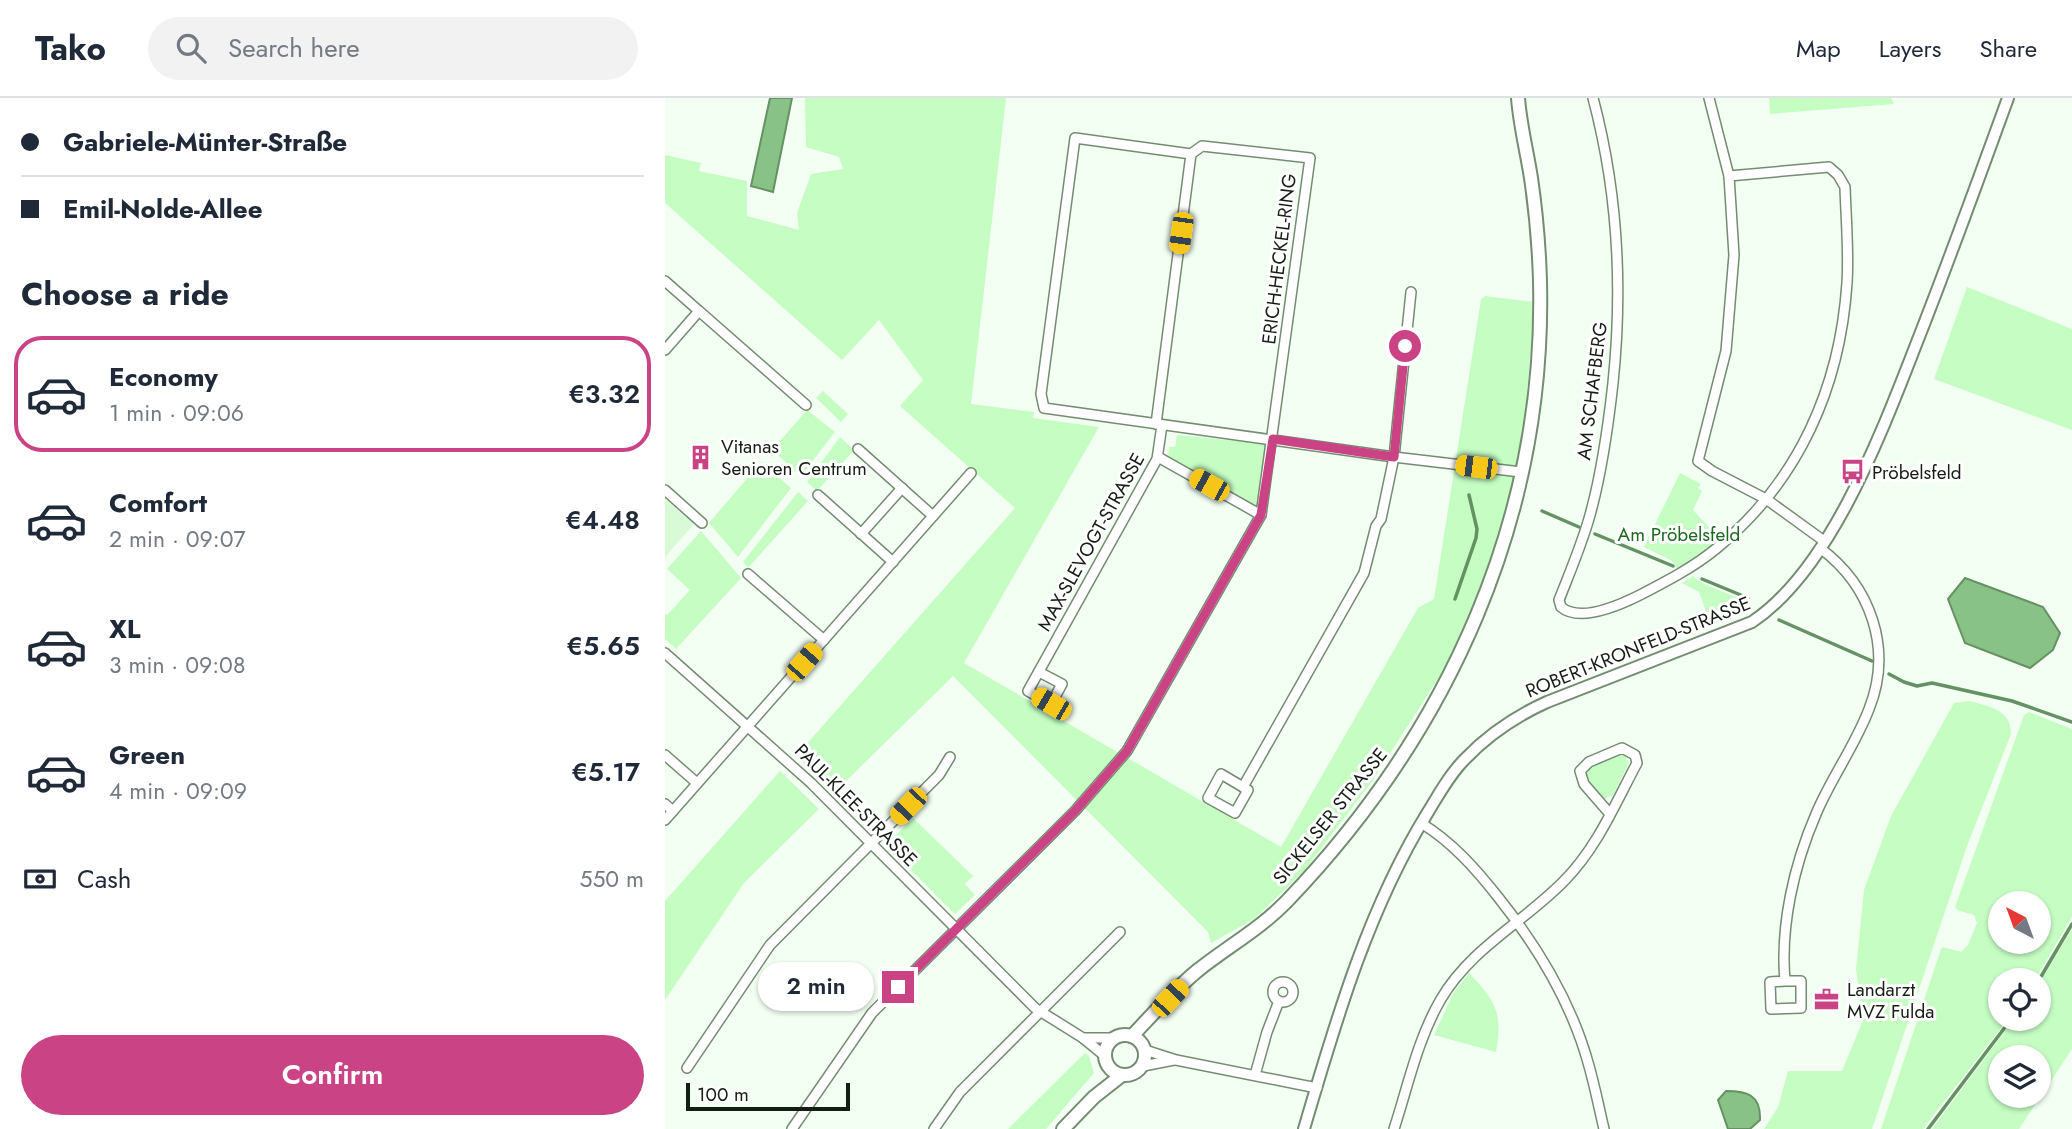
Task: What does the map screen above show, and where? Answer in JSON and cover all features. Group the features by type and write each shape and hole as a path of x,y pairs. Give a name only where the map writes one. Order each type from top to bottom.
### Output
{"main road":[{"name":"SICKELSER STRASSE","path":"1140,1043 1156,1012 1194,973 1258,927 1286,902 1359,817 1404,755 1447,682 1472,629 1501,553 1521,472 1536,381 1540,281 1531,179 1516,101"},
{"path":"1063,1129 1094,1097 1122,1075 1136,1072 1143,1066 1140,1043 1126,1035 1114,1038 1107,1048 1094,1097"},
{"path":"1105,1059 1113,1072 1122,1075"}],"street":[{"name":"AM SCHAFBERG","path":"1593,98 1606,146 1615,211 1619,265 1618,332 1607,440 1590,516 1559,600 1561,607 1567,613 1586,614 1633,598 1667,581 1717,548 1751,517 1766,499"},
{"path":"1709,98 1729,176 1734,255 1726,351 1698,461 1766,499 1822,545 1845,569 1868,607 1875,627 1878,669 1869,709 1826,791 1801,855 1786,924 1785,981"},
{"name":"ROBERT-KRONFELD-STRASSE","path":"1304,1129 1372,920 1421,824 1463,761 1489,736 1521,714 1752,622 1777,603 1822,545 1852,494 1898,389 1970,207 2008,98"},
{"name":"ERICH-HECKEL-RING","path":"1159,424 1044,408 1041,394 1075,138 1193,151 1205,146 1310,158 1273,439"},
{"name":"MAX-SLEVOGT-STRASSE","path":"1039,672 1158,457 1159,424 1193,151"},
{"path":"1729,176 1829,167 1845,187 1847,282 1839,347 1816,421 1784,475 1766,499"},
{"path":"665,281 806,405"},
{"path":"1243,787 1364,573 1376,526 1381,519 1394,457 1411,292"},
{"path":"665,350 699,311"},
{"path":"1159,424 1521,472"},
{"path":"792,1129 872,1013 1075,811 1127,751 1261,515 1273,439"},
{"path":"859,449 933,516"},
{"path":"1158,457 1261,515"},
{"path":"665,820 971,473"},
{"path":"861,534 902,488"},
{"path":"665,490 702,523"},
{"path":"818,495 893,562"},
{"path":"748,574 824,640"},
{"name":"PAUL-KLEE-STRASSE","path":"665,653 811,783 955,930 1041,1012 1083,1038 1105,1059"},
{"path":"1394,1129 1426,1028 1442,998 1479,951 1518,922 1565,881 1578,865 1595,841 1610,814 1637,763 1635,755 1622,748 1589,762 1580,771 1584,784 1610,814"},
{"path":"665,755 697,783"},
{"path":"687,1068 770,945 939,775 950,757"},
{"path":"1221,774 1243,787 1248,790 1235,813 1208,798 1221,774"},
{"path":"665,804 673,811"},
{"path":"1421,824 1436,832 1476,868 1518,922 1557,983 1589,1064 1604,1129"},
{"path":"934,1129 960,1091 1120,932"},
{"path":"1785,981 1801,981 1801,1008 1771,1009 1770,982 1785,981"},
{"path":"1255,1075 1279,1001"},
{"path":"1083,1038 1114,1038"},
{"path":"1140,1043 1176,1059 1317,1088"},
{"path":"1143,1066 1176,1059"}],"shaded area":[{"path":"770,98 792,98 773,192 751,186"},
{"path":"665,499 694,524 665,557"},
{"path":"1965,578 2043,607 2060,633 2053,650 2030,668 1965,643 1948,599"},
{"path":"1726,1091 1746,1093 1755,1099 1760,1120 1750,1129 1728,1129 1718,1100"}],"green space":[{"path":"805,98 1006,98 971,404 1034,412 1033,418 1099,427 964,663 1281,847 1418,608 1434,599 1481,299 1485,296 1535,302 1524,426 1512,496 1466,635 1373,780 1304,871 1254,919 1211,943 1208,932 953,676 836,791 796,756 1015,508 900,406 923,380 879,320 842,360 665,203 665,155 701,163 699,171 747,181 747,216 799,230 797,213 811,174 843,169 839,157 806,147"},
{"path":"1769,98 1891,98 1894,104 1770,114"},
{"path":"1967,287 2072,329 2072,430 1934,379"},
{"path":"823,391 848,414 841,422 816,398"},
{"path":"807,410 835,432 801,476 772,450"},
{"path":"1177,435 1259,443 1273,439 1261,515 1253,506 1168,457 1169,447 1175,447"},
{"path":"840,437 854,450 817,491 807,482"},
{"path":"761,462 791,488 738,557 709,523"},
{"name":"Am Pröbelsfeld","path":"1680,473 1701,484 1698,488 1702,491 1693,510 1720,539 1677,569 1672,561 1644,547"},
{"path":"798,492 808,501 748,568 743,562"},
{"path":"701,531 741,578 676,649 665,639 665,614 667,615 690,590 667,569"},
{"name":"Am Pröbelsfeld","path":"1693,576 1711,587 1748,602 1750,608 1711,625 1699,592 1682,583"},
{"path":"1970,701 1992,707 2003,714 2011,734 1967,846 1872,1129 1764,1129 1778,1107 1788,1071 1842,1071 1863,1020 1856,969 1864,890 1891,816 1954,703"},
{"path":"2029,712 2072,729 2072,917 2051,953 2051,891 1988,891 1988,954 2050,954 2042,968 1988,968 1988,1031 1999,1031 1923,1129 1881,1129 1941,949 1943,947 1961,952 1968,945 1977,923 1974,915 1955,907 2024,715"},
{"path":"1616,753 1625,756 1629,763 1613,795 1604,799 1584,779 1586,768"},
{"path":"780,771 819,809 744,883 665,1000 665,901"},
{"path":"913,818 973,876 965,884 975,895 955,914 886,845"},
{"path":"2072,929 2072,1049 2051,1081 2051,1045 1995,1045 2005,1031 2051,1031 2051,968 2049,968"},
{"path":"1469,973 1486,992 1495,1008 1499,1027 1496,1052 1434,1035 1454,992"},
{"path":"1085,1053 1089,1056 1094,1073 1046,1129 1008,1129"},
{"path":"1988,1054 1988,1108 2033,1108 2019,1129 1932,1129"}],"waterway":[{"path":"1455,599 1476,538 1477,529 1469,495"},
{"path":"1542,511 1579,527"},
{"path":"1595,534 1673,566"},
{"path":"1702,579 1748,598"},
{"path":"1779,620 1872,661"},
{"path":"1889,674 1917,686 1932,683 2012,701 2072,722"},
{"path":"2046,968 2072,924"},
{"path":"1928,1129 2002,1031"}],"place":[{"name":"Vitanas Senioren Centrum","path":"701,457"},
{"name":"Pröbelsfeld","path":"1852,472"},
{"name":"Landarzt MVZ Fulda","path":"1827,1000"}],"route":[{"path":"898,987 1075,811 1127,751 1261,515 1273,439 1394,457 1405,346"}]}
